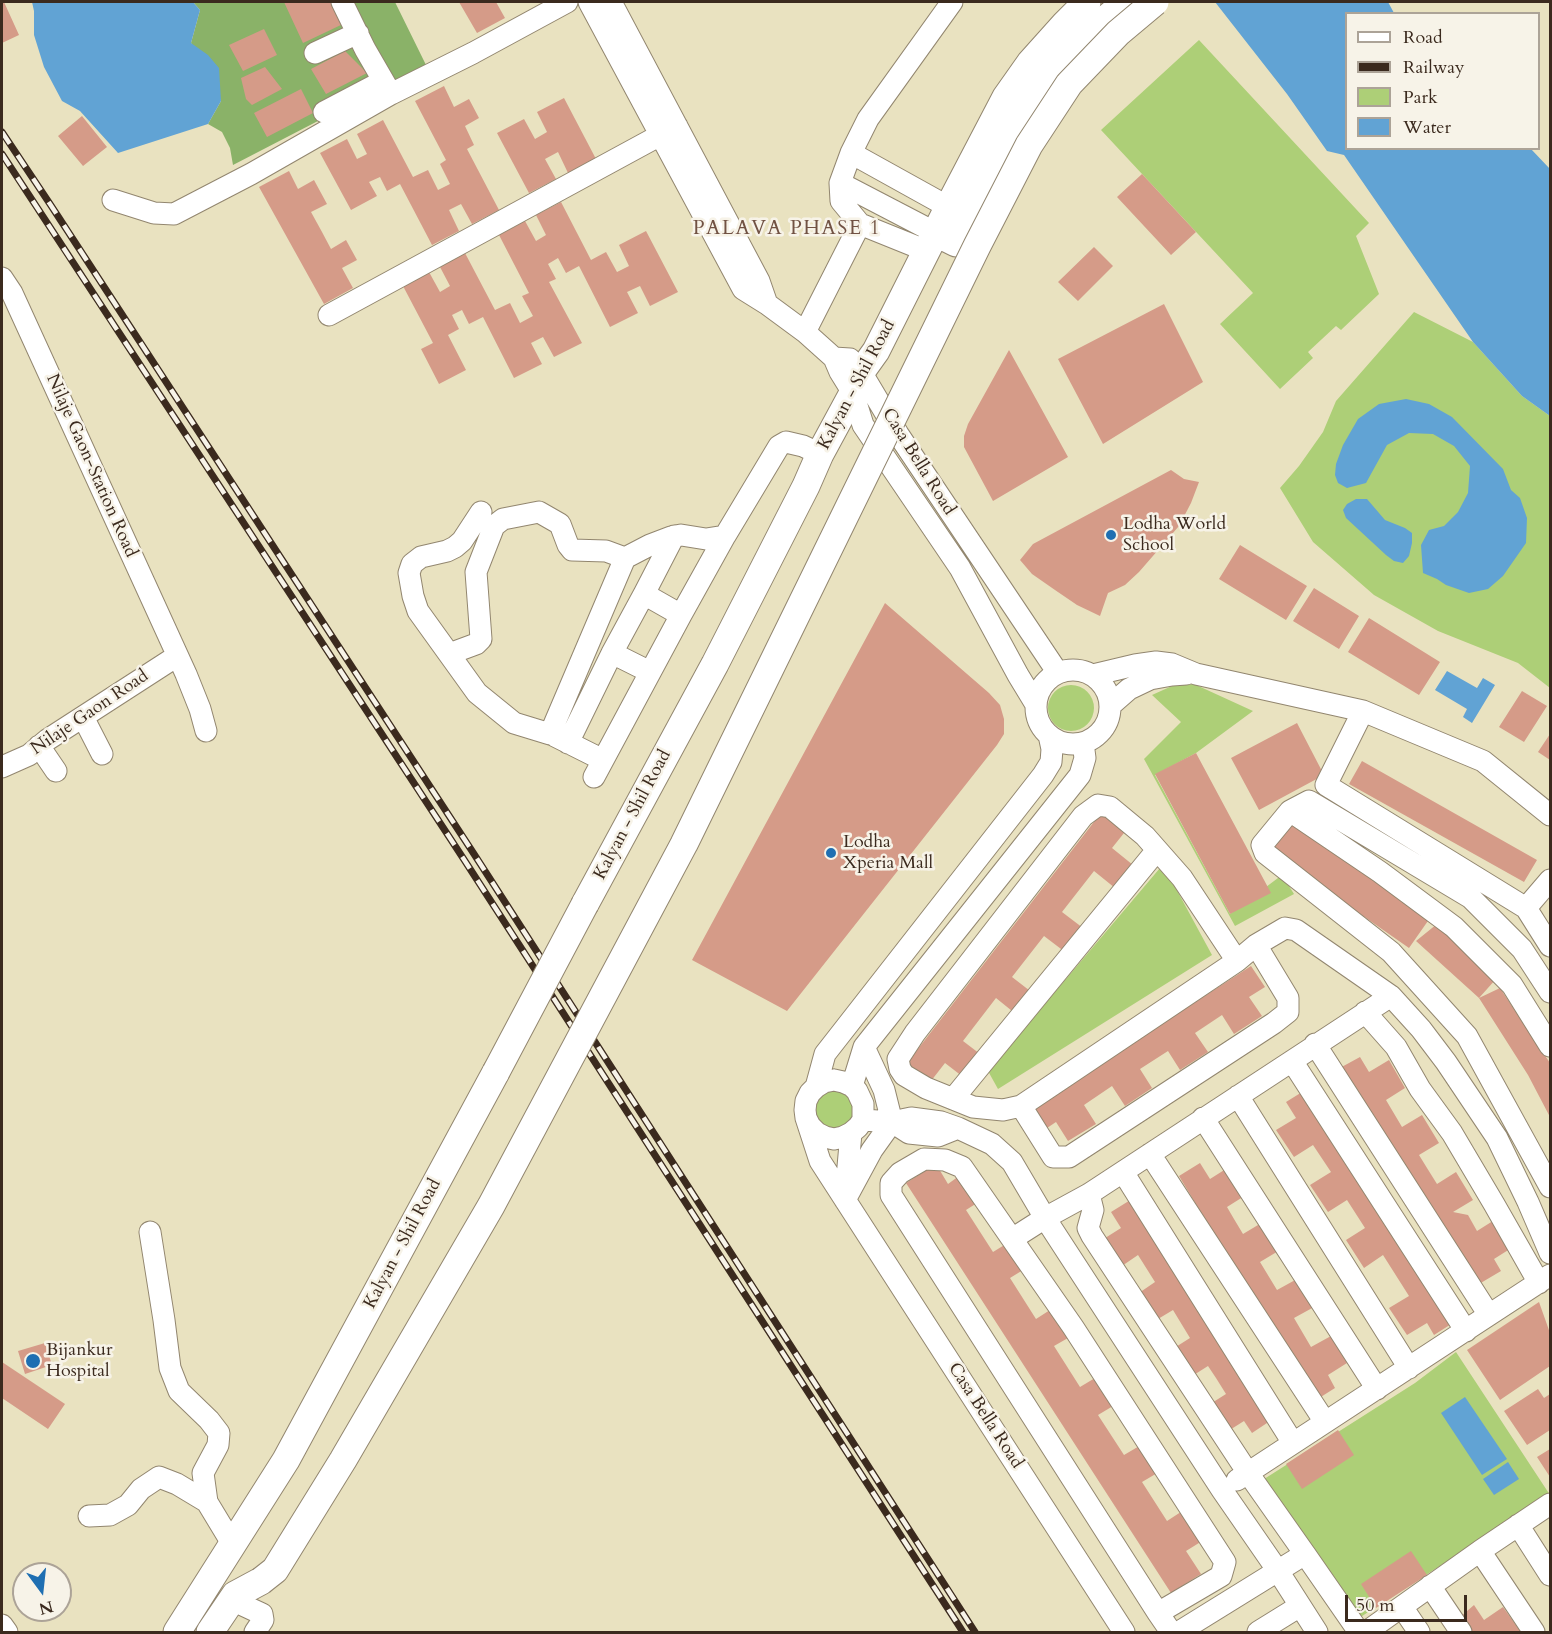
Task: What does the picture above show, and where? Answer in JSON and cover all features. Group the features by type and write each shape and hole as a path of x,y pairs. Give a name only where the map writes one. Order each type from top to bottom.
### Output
{"main road":[{"name":"Kalyan - Shil Road","path":"959,212 988,129 1012,89 1030,63 1087,2"},
{"name":"Kalyan - Shil Road","path":"177,1632 286,1460 720,655 857,382 959,212 1048,77 1082,39 1125,2"},
{"path":"210,1632 234,1597 275,1570 343,1460 507,1175 684,844 976,246 1029,146 1069,84 1118,33 1155,2"}],"street":[{"path":"342,2 387,88"},
{"path":"324,112 473,53 567,2"},
{"path":"589,2 669,131"},
{"path":"611,2 742,289 805,332 860,224"},
{"path":"940,243 860,224 841,201 840,183 851,153 868,119 952,2"},
{"path":"315,53 358,33"},
{"path":"113,200 154,213 174,214 251,174 387,88"},
{"path":"329,315 669,131"},
{"path":"851,153 959,212"},
{"path":"840,183 940,243"},
{"name":"Nilaje Gaon-Station Road","path":"2,278 12,293 177,656 196,700 206,731"},
{"name":"Casa Bella Road","path":"805,332 834,358 840,372 857,382 904,444 1058,673"},
{"name":"Casa Bella Road","path":"857,382 863,425 960,568 1035,703 1036,714 1048,735 1052,749 1051,762 1043,775 825,1054 816,1086 806,1101 806,1118 820,1161 1124,1632"},
{"path":"481,512 462,541 455,547 421,557 412,564 410,573 418,610 477,693 514,723 559,738 598,769 725,536 779,446 786,442 803,446 820,454"},
{"path":"449,654 476,644 481,639 476,572 494,526 503,519 539,512 560,524 572,550 606,552 625,558"},
{"path":"559,738 625,558 674,536 706,539 725,536"},
{"path":"559,738 612,653 674,536"},
{"path":"644,594 681,615"},
{"path":"612,653 650,672"},
{"name":"Nilaje Gaon Road","path":"2,767 29,755 177,656"},
{"path":"1093,675 1156,662 1172,663 1196,674 1363,711 1483,761 1551,815"},
{"path":"1035,703 1047,680 1058,673 1070,670 1093,675 1102,683 1108,694 1110,707 1108,718 1103,729 1094,737 1071,744 1048,735"},
{"path":"1110,707 1129,689 1150,679 1196,674"},
{"path":"1363,711 1326,785 1526,908 1551,946"},
{"path":"83,717 102,754"},
{"path":"852,1086 864,1047 1080,775 1085,758 1083,742"},
{"path":"39,747 56,771"},
{"path":"1551,992 1522,949 1471,898 1309,801 1290,811 1262,845 1265,853 1391,952 1467,1036 1551,1186"},
{"path":"1237,961 1182,878 1145,836 1110,807 1098,805 1083,816 915,1033 898,1059 900,1069 904,1075 926,1088 973,1107 1003,1110 1021,1106 1237,961 1256,945 1285,928 1296,930 1391,996 1421,1029 1497,1138 1551,1252"},
{"path":"1290,811 1380,872 1454,927 1512,985 1551,1046"},
{"path":"953,1099 1157,850"},
{"path":"1526,908 1551,880"},
{"path":"1021,1106 1053,1157 1070,1157 1274,1023 1288,1012 1288,998 1256,945"},
{"path":"1012,1239 1089,1194 1391,996"},
{"path":"1222,1490 1545,1279 1494,1204 1452,1133 1420,1089 1396,1047 1365,1012"},
{"path":"1396,1047 1421,1029"},
{"path":"1316,1044 1489,1315"},
{"path":"846,1200 872,1150 892,1122 884,1090 864,1047"},
{"path":"1292,1061 1466,1331"},
{"path":"816,1086 834,1080 843,1082 852,1086 861,1097 863,1104 857,1126 846,1200"},
{"path":"1238,1096 1409,1368"},
{"path":"806,1118 817,1133 834,1139 843,1137 857,1126 892,1122 909,1133 938,1136 958,1128 992,1144 1012,1162 1045,1218 1317,1632"},
{"path":"1203,1118 1377,1389"},
{"path":"1150,1154 1325,1422"},
{"path":"1158,1613 1221,1576 1225,1562 1073,1327 962,1167 945,1160 924,1159 900,1173 891,1183 891,1195 1158,1613 1171,1632"},
{"path":"1122,1172 1293,1443"},
{"path":"1089,1194 1094,1210 1088,1228 1092,1236 1248,1473 1359,1632"},
{"path":"150,1232 170,1368 179,1391 219,1433 218,1445 203,1473 207,1502 233,1545"},
{"path":"89,1515 110,1515 128,1505 141,1489 159,1477 177,1484 207,1502"},
{"path":"1366,1632 1551,1504"},
{"path":"1518,1525 1551,1575"},
{"path":"1480,1551 1534,1632"},
{"path":"1179,1632 1305,1554"},
{"path":"1431,1586 1461,1632"},
{"path":"234,1597 262,1614 263,1620 255,1632"},
{"path":"1264,1631 1300,1606"},
{"path":"1402,1607 1419,1632"},
{"path":"2,1625 7,1632"}],"green space":[{"path":"193,2 395,2 426,65 233,165 230,148 222,132 208,124 221,101 191,43 200,10"},
{"path":"1199,40 1369,223 1356,236 1379,294 1341,330 1336,326 1308,352 1313,358 1280,389 1220,324 1253,293 1101,130"},
{"path":"1414,312 1473,342 1522,396 1550,416 1550,688 1518,663 1438,631 1374,595 1313,542 1280,488 1323,432 1336,401"},
{"path":"1194,684 1253,711 1196,753 1155,775 1230,914 1282,875 1294,894 1235,926 1144,759 1181,722 1152,695 1172,686"},
{"path":"1071,685 1080,686 1087,692 1093,699 1093,717 1087,724 1080,730 1071,731 1062,730 1055,724 1049,717 1048,708 1049,699 1055,692 1062,686"},
{"path":"1160,868 1173,883 1212,955 998,1089 988,1071"},
{"path":"823,1090 843,1090 852,1100 854,1113 847,1125 834,1130 816,1122 813,1101"},
{"path":"1456,1352 1550,1495 1359,1618 1261,1481 1415,1383"}],"water":[{"path":"32,2 193,2 200,10 191,43 208,55 219,68 221,101 208,124 118,153 80,111 62,101 44,67 34,35"},
{"path":"1215,2 1388,2 1393,12 1345,12 1345,150 1532,150 1550,169 1550,416 1522,396 1473,342 1344,155 1327,151 1287,94"},
{"path":"1406,399 1429,404 1452,417 1503,469 1511,490 1520,498 1527,518 1526,543 1503,576 1488,589 1469,593 1446,585 1423,573 1421,545 1429,530 1444,526 1458,512 1468,493 1470,466 1454,446 1433,434 1409,433 1387,445 1366,483 1347,488 1338,483 1335,475 1336,464 1343,445 1358,419 1379,404"},
{"path":"1356,499 1367,499 1385,520 1412,533 1409,556 1403,563 1394,561 1386,555 1346,518 1343,510 1347,504"},
{"path":"1447,671 1477,688 1483,678 1495,685 1472,723 1463,717 1467,709 1435,690"},
{"path":"1465,1397 1507,1459 1482,1475 1441,1413"},
{"path":"1508,1462 1519,1479 1494,1495 1483,1479"}],"building":[{"path":"2,2 19,35 2,43"},
{"path":"284,2 333,2 343,24 303,43"},
{"path":"459,2 496,2 505,18 477,33"},
{"path":"264,29 277,55 243,71 229,45"},
{"path":"345,51 367,73 326,94 311,69"},
{"path":"265,67 282,89 252,105 246,99 241,78"},
{"path":"444,86 454,107 469,99 479,118 465,126 474,145 467,149 499,210 472,224 461,204 449,210 459,231 432,245 400,184 387,191 380,177 369,182 377,196 351,210 320,153 347,139 357,159 367,154 357,134 383,120 413,177 428,170 438,190 450,184 440,164 446,160 415,101"},
{"path":"301,89 313,113 267,137 254,113"},
{"path":"564,98 596,159 568,173 558,152 545,159 556,179 529,193 497,133 524,119 535,139 547,132 537,112"},
{"path":"82,116 107,147 83,166 58,136"},
{"path":"289,171 298,189 314,180 327,204 311,212 331,249 346,240 357,260 342,268 353,288 324,304 259,187"},
{"path":"1142,174 1196,232 1171,255 1117,197"},
{"path":"561,202 591,260 606,252 617,272 629,266 619,245 646,231 678,292 650,306 640,286 627,292 638,313 610,327 579,266 566,273 558,258 548,264 556,279 549,282 582,343 554,357 543,337 531,343 542,364 514,378 483,317 469,324 462,310 452,315 459,329 448,335 466,370 439,384 421,349 433,343 403,286 429,272 440,292 450,286 440,267 465,253 495,310 510,303 520,323 533,316 522,296 529,293 499,235 525,221 536,241 546,235 536,215"},
{"path":"1094,247 1113,266 1078,301 1058,282"},
{"path":"1164,304 1203,382 1103,444 1058,359"},
{"path":"1009,350 1068,457 993,501 964,447 964,436 968,424"},
{"name":"Lodha World School","path":"1171,470 1184,479 1199,482 1191,503 1179,526 1139,572 1125,585 1108,593 1100,616 1077,605 1032,574 1020,560 1033,544"},
{"path":"1240,545 1307,586 1286,620 1219,579"},
{"path":"1314,588 1359,616 1339,649 1293,621"},
{"name":"Lodha Xperia Mall","path":"885,603 1000,705 1004,719 1004,734 787,1011 692,960"},
{"path":"1369,618 1440,662 1419,695 1348,652"},
{"path":"1522,691 1547,706 1524,742 1499,727"},
{"path":"1297,723 1324,775 1259,810 1231,758"},
{"path":"1550,734 1550,760 1538,752"},
{"path":"1196,753 1271,893 1230,914 1155,774"},
{"path":"1362,761 1537,860 1524,882 1349,784"},
{"path":"1104,809 1128,828 1112,848 1133,865 1115,888 1094,871 1062,912 1083,928 1065,952 1044,936 1012,977 1034,994 1017,1015 996,998 963,1041 984,1057 967,1080 945,1063 931,1081 907,1063"},
{"path":"1290,816 1430,918 1409,948 1267,849"},
{"path":"1437,924 1496,979 1479,998 1416,941"},
{"path":"1251,966 1265,987 1249,997 1262,1016 1234,1034 1222,1015 1195,1033 1208,1052 1180,1070 1168,1051 1140,1069 1152,1088 1125,1106 1112,1086 1084,1105 1096,1124 1068,1141 1056,1122 1044,1130 1030,1109"},
{"path":"1500,988 1550,1063 1550,1117 1528,1075 1479,998"},
{"path":"1360,1057 1369,1072 1389,1060 1405,1088 1386,1100 1402,1127 1422,1115 1439,1143 1419,1155 1437,1184 1456,1172 1473,1200 1453,1212 1468,1215 1477,1231 1496,1219 1513,1247 1494,1259 1501,1271 1479,1284 1445,1228 1410,1180 1338,1069"},
{"path":"1307,1089 1456,1321 1434,1335 1427,1323 1407,1335 1389,1308 1409,1296 1383,1255 1364,1268 1346,1240 1365,1228 1347,1200 1328,1212 1310,1185 1331,1172 1313,1145 1294,1157 1276,1130 1296,1118 1286,1102"},
{"path":"1200,1163 1210,1179 1229,1167 1246,1195 1227,1207 1243,1234 1263,1222 1280,1250 1260,1262 1277,1290 1297,1279 1314,1307 1294,1318 1311,1347 1331,1336 1347,1363 1328,1375 1335,1388 1316,1400 1179,1176"},
{"path":"936,1164 948,1184 959,1176 977,1203 966,1210 993,1252 1006,1244 1023,1270 1010,1278 1036,1319 1050,1310 1068,1338 1054,1346 1080,1387 1095,1378 1113,1406 1098,1415 1124,1455 1141,1445 1159,1472 1142,1482 1167,1521 1187,1508 1207,1538 1186,1551 1201,1574 1171,1593 906,1183"},
{"path":"1132,1199 1273,1419 1252,1433 1244,1421 1225,1433 1207,1406 1226,1394 1216,1378 1208,1366 1189,1378 1171,1350 1190,1338 1173,1310 1153,1322 1136,1295 1155,1282 1138,1255 1119,1268 1102,1240 1121,1228 1111,1212"},
{"path":"1539,1302 1550,1333 1550,1366 1500,1400 1467,1350"},
{"path":"45,1343 52,1365 25,1374 18,1351"},
{"path":"2,1362 65,1404 48,1429 2,1398"},
{"path":"1538,1389 1544,1398 1550,1394 1550,1430 1527,1445 1504,1411"},
{"path":"1338,1430 1354,1455 1302,1489 1286,1464"},
{"path":"1550,1449 1550,1477 1537,1457"},
{"path":"1411,1551 1427,1575 1376,1608 1361,1584"},
{"path":"1474,1605 1484,1620 1503,1607 1521,1632 1468,1632 1459,1618"}],"railway":[{"path":"2,132 474,854 975,1632"},
{"path":"2,154 463,858 963,1632"}],"place":[{"name":"Lodha World School","path":"1111,535"},
{"name":"Lodha Xperia Mall","path":"831,853"},
{"name":"Bijankur Hospital","path":"33,1361"}],"district":[{"name":"PALAVA PHASE 1","path":"787,229"}]}
